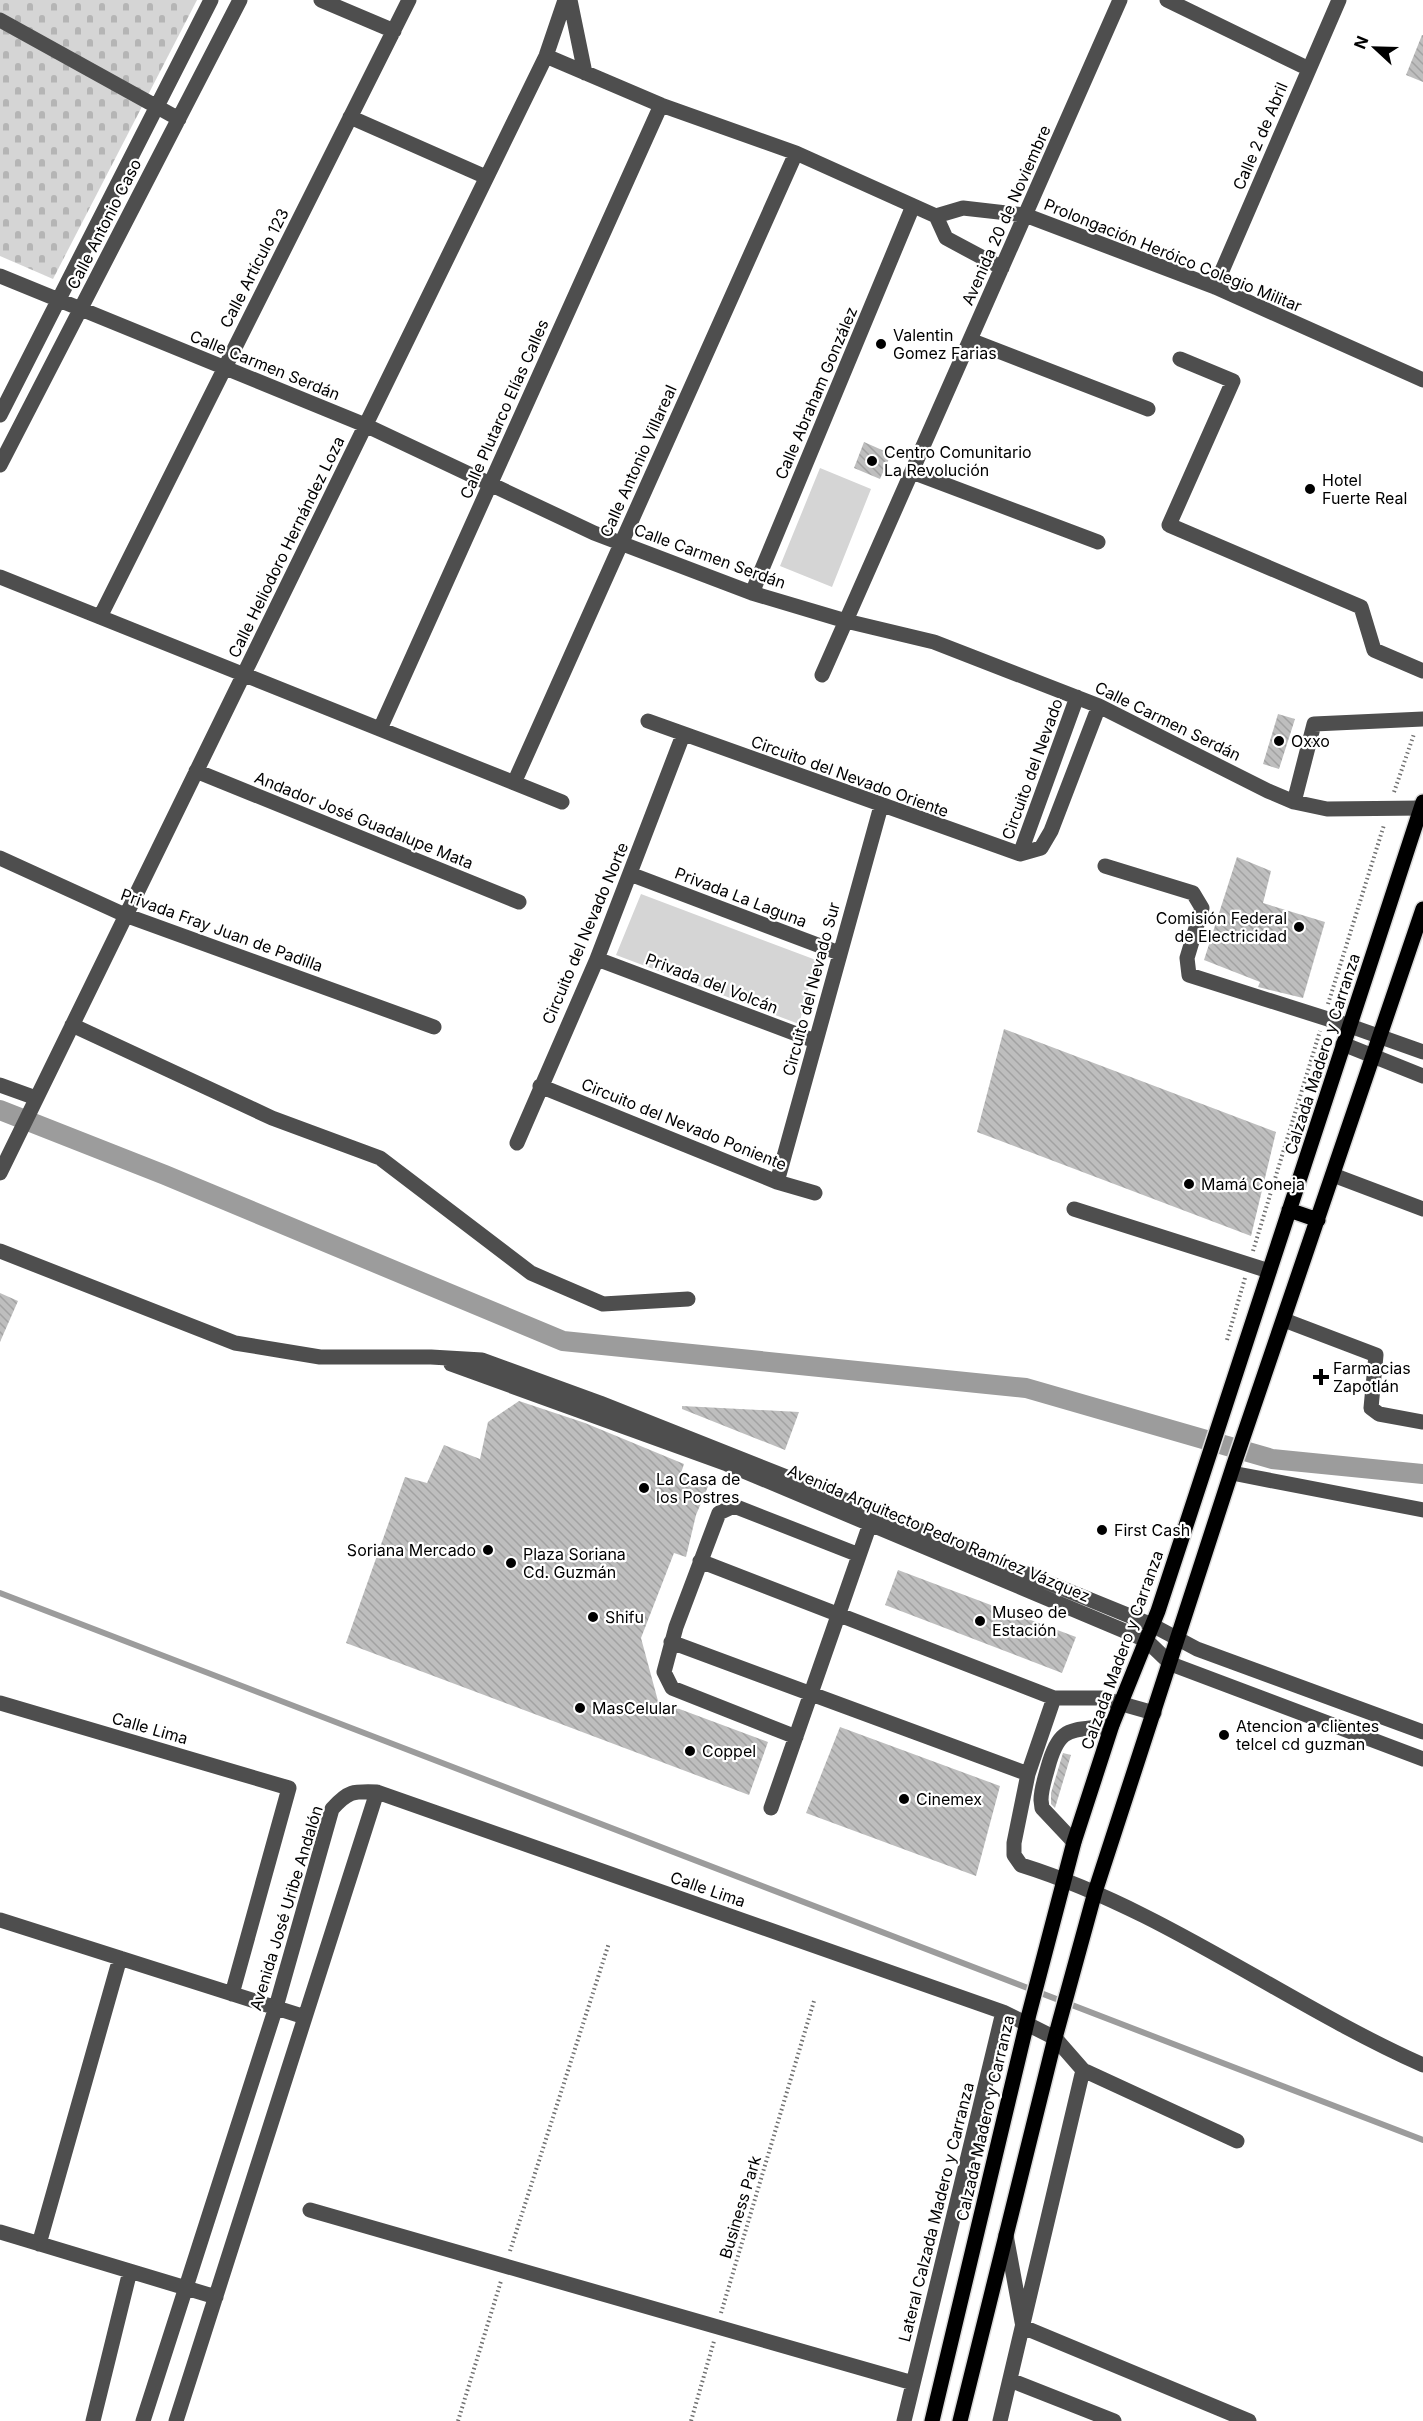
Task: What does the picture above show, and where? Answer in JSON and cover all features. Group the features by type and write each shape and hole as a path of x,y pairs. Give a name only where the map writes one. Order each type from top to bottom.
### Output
{"main road":[{"name":"Calzada Madero y Carranza","path":"932,2421 1028,2018 1074,1842 1112,1725 1149,1632 1207,1461 1422,806"},
{"path":"960,2421 1056,2031 1095,1892 1233,1469 1423,909"},
{"path":"1289,1210 1318,1220"},
{"path":"1235,1375 1262,1383"}],"street":[{"name":"Calle Antonio Caso","path":"0,415 211,0"},
{"name":"Calle Antonio Caso","path":"0,465 240,0"},
{"path":"321,0 394,31"},
{"name":"Calle Artículo 123","path":"100,617 409,0"},
{"name":"Calle Heliodoro Hernández Loza","path":"0,1173 546,56 565,0"},
{"path":"570,0 585,73"},
{"name":"Avenida 20 de Noviembre","path":"822,675 1120,0"},
{"path":"1167,0 1310,69"},
{"name":"Calle 2 de Abril","path":"1215,287 1339,0"},
{"path":"0,20 179,119"},
{"path":"546,56 662,105 796,153 936,216 945,238 1002,268"},
{"name":"Calle Plutarco Elías Calles","path":"380,729 662,105"},
{"path":"350,117 486,177"},
{"name":"Calle Antonio Villareal","path":"514,783 796,153"},
{"name":"Calle Abraham González","path":"752,593 913,206"},
{"name":"Prolongación Heróico Colegio Militar","path":"936,216 963,208 1025,214 1215,287 1423,380"},
{"name":"Calle Carmen Serdán","path":"0,276 365,425 594,533 752,593 846,621 934,642 1077,697 1294,802 1327,809 1422,806"},
{"path":"970,340 1148,409"},
{"path":"1180,359 1233,381 1169,525 1361,607 1374,650 1423,671"},
{"path":"912,472 1098,542"},
{"path":"0,577 562,802"},
{"name":"Circuito del Nevado","path":"1020,854 1077,697"},
{"path":"1020,854 1041,848 1052,831 1099,706"},
{"path":"1294,802 1314,724 1421,719"},
{"name":"Circuito del Nevado Oriente","path":"648,722 1020,854"},
{"name":"Circuito del Nevado Norte","path":"517,1143 597,959 684,735"},
{"name":"Andador José Guadalupe Mata","path":"196,771 519,902"},
{"name":"Circuito del Nevado Sur","path":"777,1182 880,806"},
{"name":"Privada Fray Juan de Padilla","path":"0,858 125,915 434,1027"},
{"path":"1105,866 1193,893 1202,908 1187,958 1189,975 1350,1026 1423,1052"},
{"name":"Privada La Laguna","path":"630,874 839,953"},
{"name":"Privada del Volcán","path":"597,959 815,1041"},
{"path":"72,1025 272,1118 381,1158 531,1273 603,1304 688,1299"},
{"path":"1343,1044 1423,1076"},
{"path":"0,1085 34,1102"},
{"name":"Circuito del Nevado Poniente","path":"540,1086 777,1182 815,1193"},
{"path":"1333,1175 1423,1209"},
{"path":"1074,1209 1269,1271"},
{"name":"Avenida Arquitecto Pedro Ramírez Vázquez","path":"0,1251 235,1343 320,1357 431,1357 482,1360 600,1402 1149,1632 1171,1664 1423,1759"},
{"path":"1284,1320 1376,1355 1371,1408 1379,1414 1423,1422"},
{"name":"Avenida Arquitecto Pedro Ramírez Vázquez","path":"431,1357 727,1464 870,1524 1149,1632 1179,1640 1207,1653 1423,1732"},
{"path":"1233,1469 1423,1510"},
{"path":"796,1737 672,1688 664,1672 671,1642 719,1513 734,1506 859,1555"},
{"path":"771,1808 870,1524"},
{"path":"700,1561 1054,1698 1101,1698 1154,1713"},
{"path":"671,1642 1028,1774"},
{"path":"1054,1698 1028,1774 1014,1855 1021,1865 1095,1892 1218,1954 1261,1981 1379,2046 1423,2065"},
{"name":"Calle Lima","path":"0,1703 289,1788 232,1994"},
{"path":"1074,1842 1042,1808 1041,1800 1054,1744 1068,1733 1112,1725"},
{"name":"Avenida José Uribe Andalón","path":"143,2421 276,2007 332,1809 345,1794 357,1791 377,1792"},
{"path":"176,2421 377,1792"},
{"name":"Calle Lima","path":"377,1792 1003,2012 1028,2018 1056,2031 1083,2070"},
{"path":"0,1920 305,2017"},
{"path":"39,2244 120,1958"},
{"name":"Lateral Calzada Madero y Carranza","path":"904,2421 1003,2012"},
{"path":"1000,2421 1083,2070 1237,2141"},
{"path":"310,2210 913,2383"},
{"path":"0,2232 216,2297"},
{"path":"1006,2235 1023,2327"},
{"path":"93,2421 130,2271"},
{"path":"1023,2327 1249,2421"},
{"path":"1010,2379 1114,2421"}],"path":[{"path":"1226,1344 1389,807 1421,719"},
{"path":"458,2421 609,1943"},
{"name":"Business Park","path":"691,2421 814,2001"}],"green space":[{"path":"0,0 197,0 53,279 0,256"},
{"path":"820,468 871,489 832,587 780,566"},
{"path":"641,894 816,960 799,1024 616,955"}],"building":[{"path":"1423,35 1423,82 1406,75"},
{"name":"Centro Comunitario La Revolución","path":"864,442 891,454 880,479 854,468"},
{"name":"Oxxo","path":"1278,714 1295,719 1279,769 1263,764"},
{"name":"Comisión Federal de Electricidad","path":"1237,857 1271,871 1263,903 1325,922 1303,998 1258,987 1260,982 1204,960"},
{"name":"Mamá Coneja","path":"1004,1029 1276,1132 1251,1236 977,1132"},
{"path":"0,1293 18,1301 0,1342"},
{"name":"Plaza Soriana Cd. Guzmán","path":"519,1401 585,1423 684,1464 681,1473 709,1484 696,1515 686,1557 674,1553 641,1638 658,1701 768,1742 749,1795 346,1643 405,1477 427,1483 444,1445 480,1459 488,1422"},
{"path":"682,1406 799,1412 785,1450 682,1409"},
{"name":"Museo de Estación","path":"898,1570 1076,1637 1062,1673 885,1605"},
{"name":"Cinemex","path":"840,1727 1000,1786 976,1876 806,1813"},
{"path":"1063,1753 1071,1755 1055,1808 1051,1804 1051,1793"}],"waterway":[{"path":"0,1110 165,1175 563,1341 1026,1388 1272,1459 1423,1474"},
{"path":"0,1593 1423,2140"}],"place":[{"name":"Valentin Gomez Farias","path":"881,344"},
{"name":"Centro Comunitario La Revolución","path":"872,461"},
{"name":"Hotel Fuerte Real","path":"1310,489"},
{"name":"Oxxo","path":"1279,741"},
{"name":"Comisión Federal de Electricidad","path":"1299,927"},
{"name":"Mamá Coneja","path":"1189,1184"},
{"name":"Farmacias Zapotlán","path":"1321,1377"},
{"name":"La Casa de los Postres","path":"644,1488"},
{"name":"First Cash","path":"1102,1530"},
{"name":"Soriana Mercado","path":"488,1550"},
{"name":"Plaza Soriana Cd. Guzmán","path":"511,1563"},
{"name":"Shifu","path":"593,1617"},
{"name":"Museo de Estación","path":"980,1621"},
{"name":"MasCelular","path":"580,1708"},
{"name":"Atencion a clientes telcel cd guzman","path":"1224,1735"},
{"name":"Coppel","path":"690,1751"},
{"name":"Cinemex","path":"904,1799"}]}
